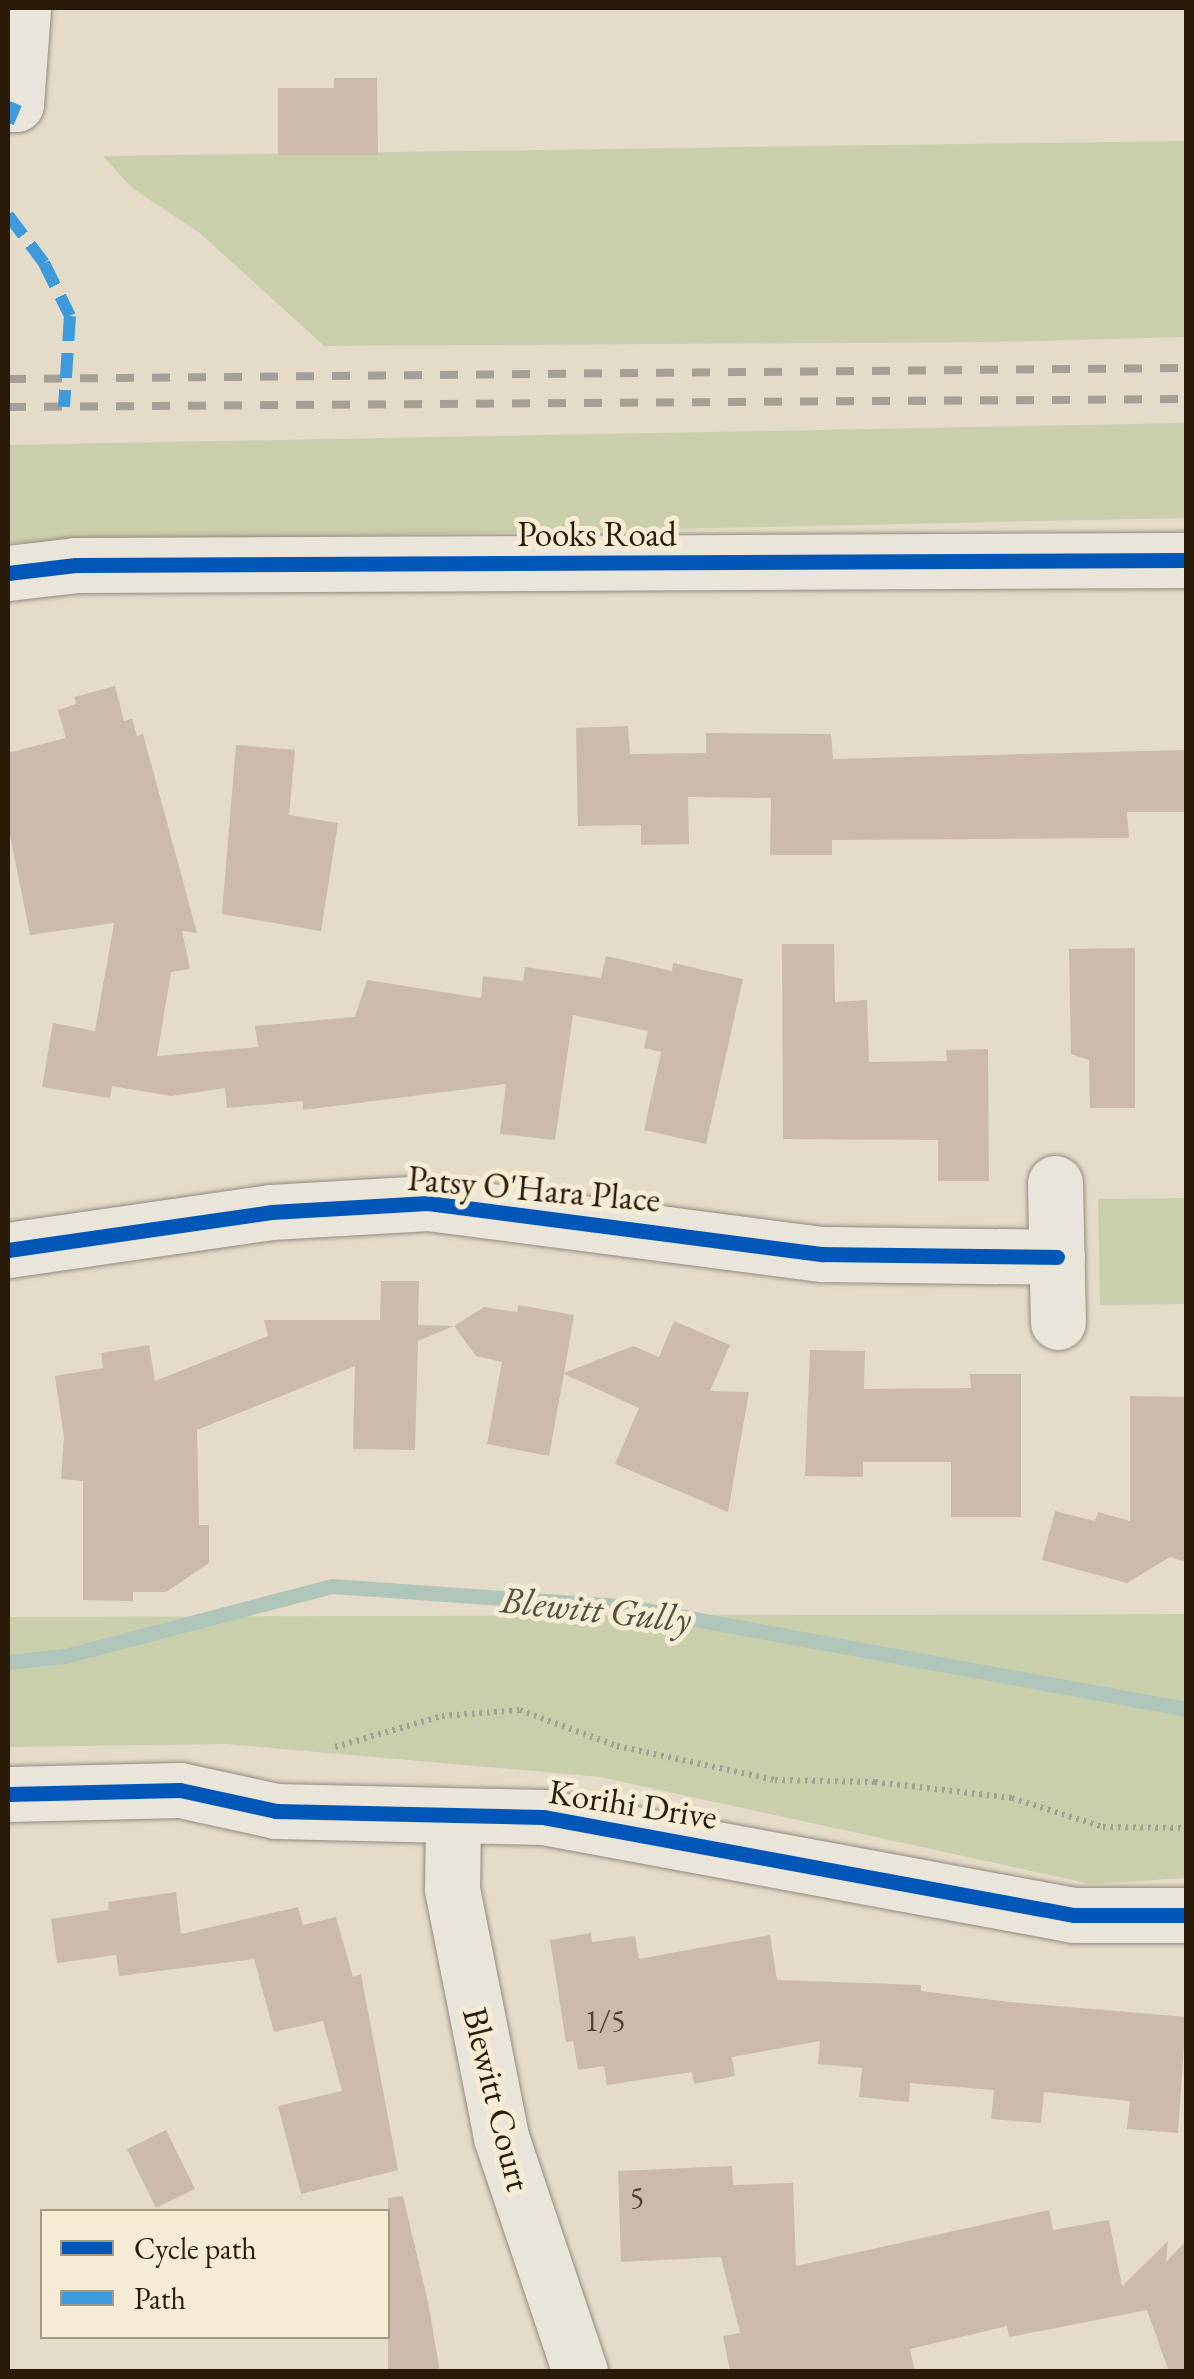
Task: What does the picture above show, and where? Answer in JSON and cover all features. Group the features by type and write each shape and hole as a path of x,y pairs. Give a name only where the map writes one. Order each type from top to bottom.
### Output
{"street":[{"path":"12,104 23,8"},
{"name":"Pooks Road","path":"8,573 76,565 1186,560"},
{"path":"1056,1183 1058,1322"},
{"name":"Patsy O'Hara Place","path":"8,1250 271,1212 428,1202 823,1254 1057,1257"},
{"name":"Korihi Drive","path":"8,1794 180,1790 276,1811 453,1819 542,1817 1074,1915 1186,1916"},
{"name":"Blewitt Court","path":"453,1819 452,1889 500,2137 580,2372"}],"path":[{"path":"334,1747 442,1716 520,1710 617,1746 775,1780 875,1782 1012,1798 1103,1827 1186,1828"}],"green space":[{"path":"1186,141 1186,337 992,342 324,346 200,233 132,188 103,156"},
{"path":"1186,423 1186,518 8,543 8,445"},
{"path":"1186,1198 1186,1304 1100,1305 1098,1199"},
{"path":"1186,1614 1186,1878 1091,1884 600,1777 227,1744 8,1747 8,1617"}],"building":[{"path":"334,78 377,78 378,155 278,155 278,88 334,88"},
{"path":"115,686 124,721 132,719 137,736 143,734 197,933 182,931 190,969 171,972 157,1056 258,1047 255,1026 355,1017 367,980 481,998 483,976 523,981 525,967 601,978 606,956 672,971 673,963 743,979 706,1144 644,1130 661,1052 644,1048 648,1031 573,1015 555,1140 500,1134 506,1084 303,1110 303,1101 227,1108 225,1088 171,1096 112,1086 110,1098 42,1087 53,1023 95,1031 114,923 30,935 8,826 8,753 66,738 58,710 76,704 74,697"},
{"path":"628,726 630,754 706,753 706,733 831,734 833,759 1186,750 1186,812 1127,812 1129,838 832,840 832,855 770,855 771,798 688,797 689,844 641,845 641,825 578,826 576,728"},
{"path":"236,745 295,750 289,815 338,823 321,931 222,914"},
{"path":"782,944 834,944 835,1002 867,1000 869,1062 947,1061 946,1050 988,1049 989,1181 938,1181 938,1140 783,1139"},
{"path":"1135,948 1135,1108 1090,1108 1089,1060 1071,1054 1069,949"},
{"path":"381,1281 419,1281 418,1325 454,1326 418,1341 415,1450 353,1449 355,1366 197,1430 199,1525 209,1525 209,1563 166,1592 133,1592 133,1601 83,1600 83,1481 61,1479 64,1438 55,1376 103,1368 101,1353 149,1345 155,1381 268,1336 264,1320 380,1320"},
{"path":"518,1305 574,1315 564,1373 633,1346 659,1357 674,1321 730,1345 710,1391 749,1392 728,1512 615,1464 639,1408 564,1374 549,1456 487,1444 502,1362 476,1356 454,1326 484,1307 517,1312"},
{"path":"810,1350 865,1351 864,1389 971,1388 970,1374 1021,1374 1021,1517 951,1517 951,1462 863,1462 863,1477 805,1476"},
{"path":"1130,1396 1186,1397 1186,1562 1170,1557 1127,1583 1042,1560 1055,1511 1095,1521 1098,1512 1130,1521"},
{"path":"176,1892 181,1934 298,1907 303,1925 336,1917 353,1977 361,1974 398,2170 301,2194 278,2106 342,2091 323,2021 274,2032 254,1959 119,1976 116,1955 57,1963 51,1919 109,1910 108,1902"},
{"path":"591,1933 592,1942 635,1936 639,1959 770,1935 777,1980 921,1985 921,1991 1010,2002 1186,2017 1178,2133 1127,2129 1130,2101 1044,2092 1041,2123 991,2119 994,2090 910,2083 909,2102 859,2097 862,2068 818,2064 820,2041 732,2057 735,2076 694,2084 692,2072 607,2085 604,2066 578,2070 573,2041 566,2042 550,1940"},
{"path":"166,2130 195,2189 156,2208 127,2149"},
{"path":"732,2166 733,2185 793,2183 796,2266 1049,2210 1053,2230 1109,2220 1122,2286 1168,2241 1166,2262 1186,2241 1186,2372 1169,2372 1147,2310 1009,2337 1007,2326 910,2349 915,2372 730,2372 723,2336 740,2333 721,2257 621,2262 618,2171"},
{"path":"403,2196 440,2372 388,2372 388,2198"}],"waterway":[{"name":"Blewitt Gully","path":"8,1662 65,1656 332,1586 629,1607 1186,1709"}],"railway":[{"path":"8,379 1186,368"},
{"path":"8,407 1186,399"}],"marked path":[{"path":"8,123 16,104"},
{"path":"8,215 44,263 70,316 64,407"}],"cycle path":[{"path":"8,573 76,565 1186,560"},
{"path":"8,1250 271,1212 428,1203 823,1254 1057,1257"},
{"path":"8,1794 180,1790 276,1811 543,1817 1074,1915 1186,1915"}]}
